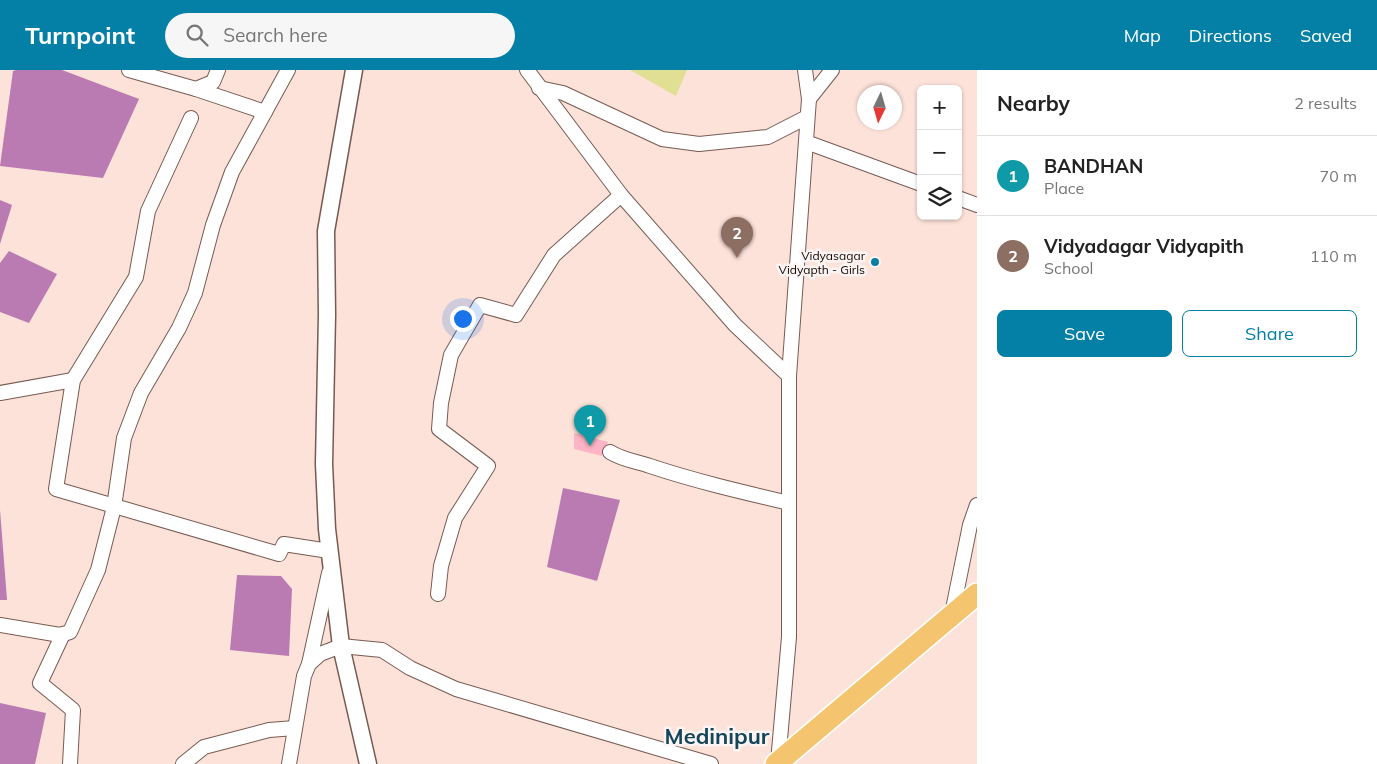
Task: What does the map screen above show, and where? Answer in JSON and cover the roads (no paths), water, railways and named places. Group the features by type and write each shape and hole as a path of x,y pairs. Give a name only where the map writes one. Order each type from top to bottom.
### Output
{"main road":[{"path":"777,763 977,594"}],"street":[{"path":"130,70 196,88 265,112"},
{"path":"196,88 213,82 218,70"},
{"path":"0,625 63,634 70,632 98,570 114,507 124,438 140,393 179,328 195,293 213,225 232,172 288,70"},
{"path":"354,70 326,231 327,315 324,464 329,551 340,646 368,764"},
{"path":"527,70 621,195 735,325 789,376"},
{"path":"777,763 789,637 789,376 806,142 808,99 805,70"},
{"path":"808,99 832,70"},
{"path":"539,88 563,93 662,139 690,143 768,137 807,117"},
{"path":"191,118 148,211 136,277 73,380 56,489 279,554 284,544 329,551"},
{"path":"806,142 917,183"},
{"path":"438,594 441,566 455,518 488,466 439,429 451,355 480,305 516,315 554,256 621,195"},
{"path":"962,199 977,205"},
{"path":"0,393 73,380"},
{"path":"610,452 624,460 641,463 686,478 789,503"},
{"path":"952,614 970,525 977,505"},
{"path":"289,764 304,676 309,664 328,573 332,570"},
{"path":"63,634 40,683 73,710 70,764"},
{"path":"309,664 320,654 340,646 382,650 410,668 456,690 710,764"},
{"path":"183,764 204,747 259,732 296,728"}],"place":[{"name":"Vidyadagar Vidyapith","path":"737,258"},
{"name":"Vidyasagar Vidyapth - Girls","path":"875,262"},
{"name":"BANDHAN","path":"590,446"}],"district":[{"name":"Medinipur","path":"717,736"}]}
